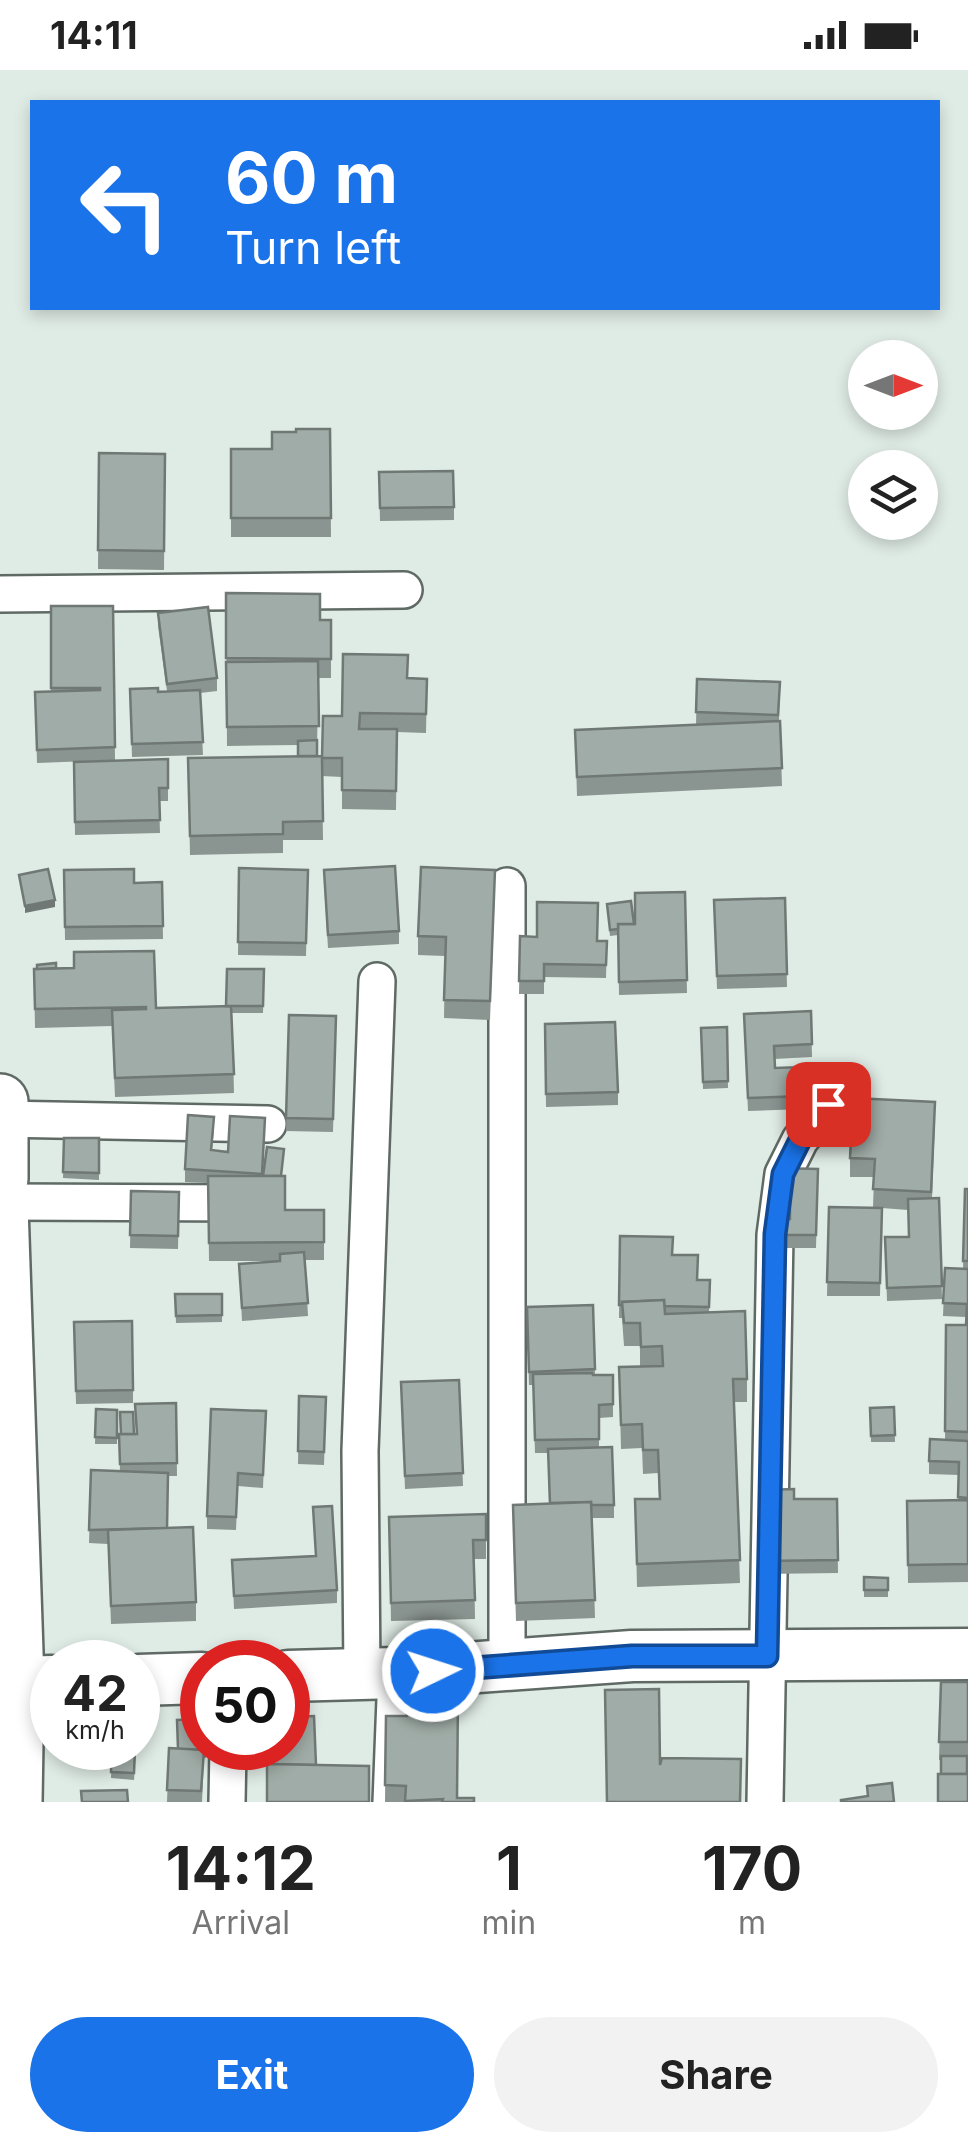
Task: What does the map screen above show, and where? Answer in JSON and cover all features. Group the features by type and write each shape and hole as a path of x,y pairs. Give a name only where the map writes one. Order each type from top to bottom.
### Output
{"main road":[{"path":"0,1102 0,1179"},
{"path":"0,1204 31,1640"},
{"path":"310,1676 507,1666 632,1674 767,1656 968,1654"},
{"path":"10,1773 30,1697"}],"street":[{"path":"0,594 404,590"},
{"path":"507,886 507,1666"},
{"path":"377,980 360,1451 390,1802"},
{"path":"765,1802 775,1234 783,1174 800,1140 828,1104"},
{"path":"0,1119 268,1124"},
{"path":"0,1204 273,1203"},
{"path":"227,1802 228,1770"}],"building":[{"path":"330,429 331,518 231,518 231,449 272,449 272,432"},
{"path":"99,453 165,454 164,551 98,550"},
{"path":"453,471 454,507 380,508 379,472"},
{"path":"226,593 320,594 320,620 331,620 331,659 226,658"},
{"path":"51,606 113,606 115,747 37,750 35,692 100,690 51,688"},
{"path":"208,607 217,678 167,684 158,613"},
{"path":"343,654 408,655 407,678 427,679 426,714 360,713 359,729 397,729 396,791 342,790 342,758 322,758 323,716 342,716"},
{"path":"318,661 319,726 227,727 226,662"},
{"path":"697,679 780,682 778,715 696,712"},
{"path":"158,688 158,692 200,690 203,742 132,744 130,689"},
{"path":"780,721 782,768 577,777 575,730"},
{"path":"317,740 317,756 298,756 298,741"},
{"path":"322,756 323,821 283,822 283,834 190,836 188,758"},
{"path":"168,759 168,788 159,788 160,820 75,822 74,762"},
{"path":"395,866 399,931 328,935 324,870"},
{"path":"421,867 495,870 490,1001 444,1000 446,937 418,936"},
{"path":"239,868 308,870 306,943 238,942"},
{"path":"48,869 55,900 25,906 19,875"},
{"path":"134,869 134,883 162,882 163,926 65,927 64,870"},
{"path":"685,892 687,980 619,982 618,924 635,924 635,893"},
{"path":"785,898 787,974 717,976 714,900"},
{"path":"631,901 634,924 618,924 618,929 610,930 607,904"},
{"path":"537,902 598,903 597,941 607,941 606,965 544,964 544,981 519,981 520,936 537,937"},
{"path":"154,951 156,1008 231,1006 234,1074 115,1078 112,1010 146,1007 35,1009 34,969 74,968 74,952"},
{"path":"56,963 56,968 37,969 37,965"},
{"path":"227,969 264,969 263,1006 226,1006"},
{"path":"811,1011 812,1044 774,1046 775,1068 803,1067 804,1096 748,1098 744,1014"},
{"path":"289,1015 336,1016 333,1119 286,1118"},
{"path":"615,1022 618,1092 546,1094 545,1024"},
{"path":"727,1027 728,1081 703,1082 701,1028"},
{"path":"853,1098 935,1102 931,1192 873,1189 875,1159 850,1158"},
{"path":"188,1115 214,1117 211,1150 228,1152 230,1116 265,1118 262,1174 185,1169"},
{"path":"64,1138 99,1138 99,1173 63,1172"},
{"path":"267,1147 284,1149 281,1176 263,1176"},
{"path":"775,1168 818,1169 816,1235 770,1235 771,1219 790,1219 790,1197 774,1196"},
{"path":"208,1176 285,1176 285,1210 324,1210 324,1242 209,1243"},
{"path":"968,1189 968,1261 963,1261"},
{"path":"131,1191 179,1192 178,1236 130,1235"},
{"path":"939,1198 942,1286 887,1288 885,1237 909,1237 908,1199"},
{"path":"829,1207 882,1208 880,1283 827,1282"},
{"path":"620,1236 673,1237 672,1255 698,1255 697,1280 710,1280 709,1307 664,1306 664,1300 619,1305"},
{"path":"304,1252 308,1303 242,1308 239,1264 280,1261 280,1254"},
{"path":"945,1268 968,1269 968,1325 967,1304 943,1303"},
{"path":"175,1294 222,1294 222,1315 176,1316"},
{"path":"664,1300 665,1314 745,1311 747,1379 733,1379 740,1560 637,1564 635,1499 660,1499 658,1450 643,1450 642,1424 621,1425 619,1367 663,1366 662,1346 641,1347 640,1323 624,1323 622,1302"},
{"path":"593,1305 595,1369 529,1372 527,1307"},
{"path":"132,1321 133,1390 76,1391 74,1322"},
{"path":"946,1325 968,1325 968,1432 945,1431"},
{"path":"533,1374 613,1375 613,1404 599,1405 599,1439 535,1440"},
{"path":"459,1380 463,1473 405,1476 401,1382"},
{"path":"299,1396 326,1397 324,1452 298,1451"},
{"path":"176,1403 177,1463 120,1464 119,1434 137,1434 135,1404"},
{"path":"894,1407 895,1435 871,1436 870,1408"},
{"path":"96,1409 117,1410 117,1438 95,1437"},
{"path":"211,1409 266,1411 263,1475 238,1473 236,1517 207,1516"},
{"path":"120,1412 133,1412 134,1434 121,1434"},
{"path":"930,1439 968,1441 968,1498 958,1497 959,1462 929,1461"},
{"path":"612,1447 614,1505 550,1503 548,1449"},
{"path":"91,1470 168,1473 167,1528 89,1530"},
{"path":"794,1489 794,1499 837,1499 838,1560 761,1561 760,1490"},
{"path":"968,1500 968,1564 908,1565 907,1501"},
{"path":"591,1502 595,1600 516,1603 513,1505"},
{"path":"332,1506 337,1590 234,1596 232,1560 316,1556 313,1507"},
{"path":"486,1514 486,1540 473,1540 475,1600 391,1603 389,1517"},
{"path":"193,1527 196,1602 111,1606 108,1530"},
{"path":"864,1577 888,1578 888,1590 864,1590"},
{"path":"941,1682 968,1682 968,1742 939,1742"},
{"path":"659,1689 660,1765 662,1758 741,1759 740,1802 607,1802 605,1690"},
{"path":"407,1695 458,1696 457,1798 474,1798 474,1802 405,1801 406,1786 385,1785 386,1716 407,1716"},
{"path":"310,1716 314,1716 316,1765 310,1765"},
{"path":"180,1720 180,1749 178,1749"},
{"path":"169,1748 180,1749 180,1770 203,1770 201,1791 167,1790"},
{"path":"941,1756 967,1756 967,1774 941,1774"},
{"path":"310,1765 369,1766 369,1802 267,1802 267,1770 310,1770"},
{"path":"938,1774 968,1774 968,1802 938,1802"},
{"path":"892,1783 894,1802 841,1802 868,1796 867,1786"},
{"path":"127,1790 128,1802 82,1802 81,1791"}],"route":[{"path":"433,1671 632,1656 767,1656 775,1234 783,1174 800,1140 828,1104"}]}
